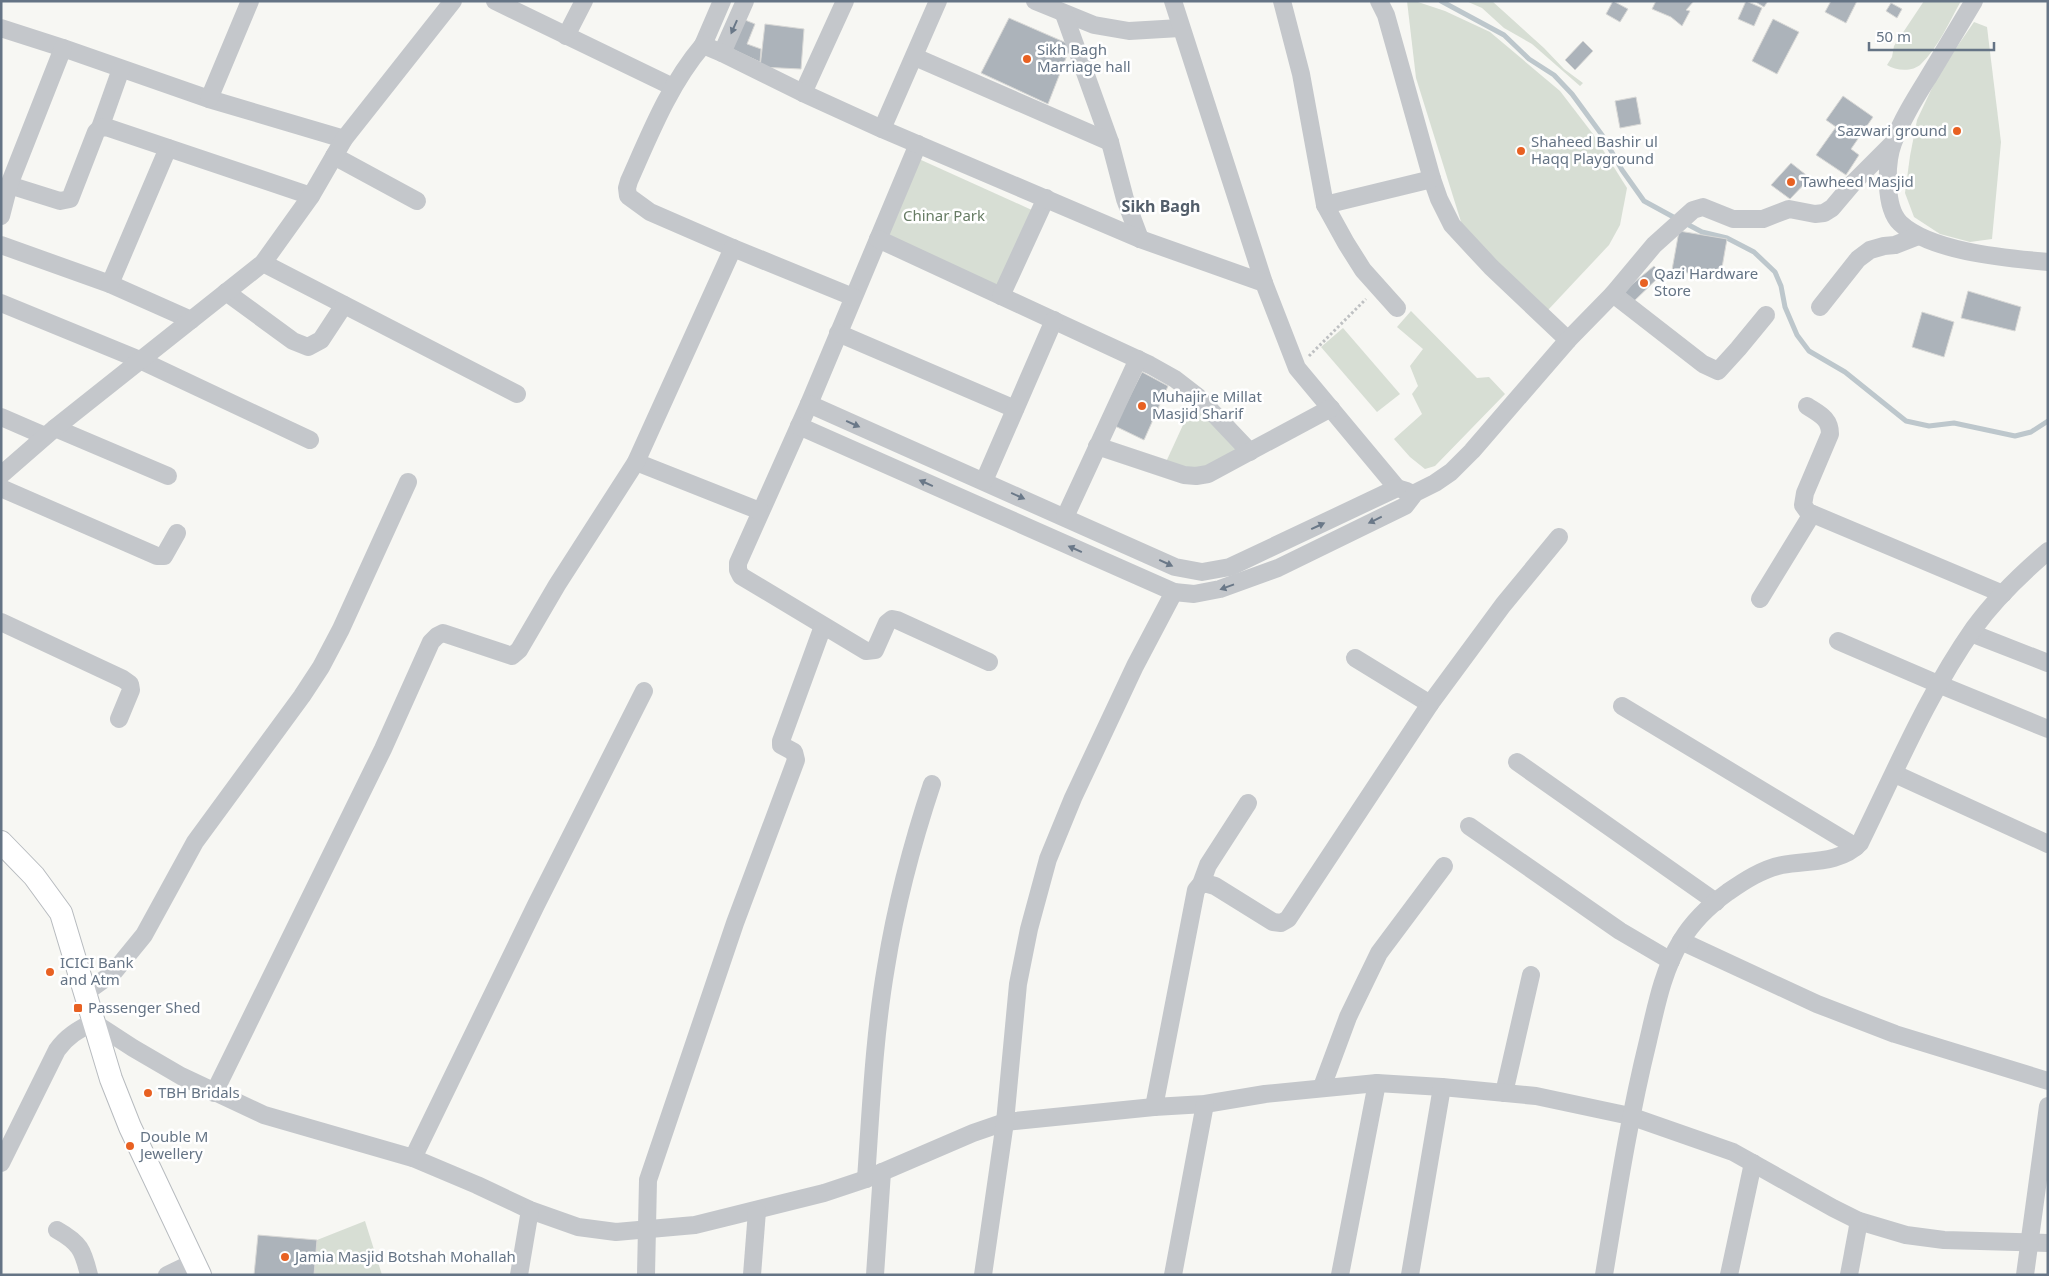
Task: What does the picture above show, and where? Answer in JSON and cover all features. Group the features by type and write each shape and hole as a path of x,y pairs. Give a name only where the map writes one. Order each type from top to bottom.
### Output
{"main road":[{"path":"1,842 34,876 61,913 108,1071 130,1127 197,1268"}],"street":[{"path":"209,99 250,1"},
{"path":"1,475 50,432 263,263 311,196 344,139 453,1"},
{"path":"495,1 672,87"},
{"path":"566,36 584,1"},
{"path":"722,1 703,45 686,64 672,87 629,181 627,188 628,196 650,212 853,297"},
{"path":"722,53 745,1"},
{"path":"803,93 845,1"},
{"path":"882,129 938,1"},
{"path":"1035,1 1094,25 1129,31 1180,28"},
{"path":"1173,1 1180,28 1264,283 1297,368 1397,488 1415,493"},
{"path":"1282,1 1301,74 1325,205 1346,243 1377,288 1397,308"},
{"path":"1379,1 1386,15 1432,179 1439,199 1452,225 1491,267 1568,340"},
{"path":"1974,1 1909,108 1892,144 1888,178 1890,204 1898,221 1918,236 1937,244 2013,259 2048,262"},
{"path":"1064,14 1110,142 1125,198 1140,239"},
{"path":"1,28 209,99 344,139"},
{"path":"703,45 882,129 1140,239 1264,283"},
{"path":"1,216 9,185 64,48"},
{"path":"915,57 1110,142"},
{"path":"9,185 60,201 70,199 96,132 100,128 121,69"},
{"path":"100,128 106,127 311,196"},
{"path":"918,144 809,404 738,563 738,570 741,576 866,651 871,652 875,650 887,623 892,619 989,662"},
{"path":"799,426 1174,592 1194,594 1220,590 1278,568 1405,506 1415,493 1451,472 1472,451 1568,340 1613,294 1654,245 1693,210 1703,207 1733,219 1763,219 1789,209 1815,214 1824,213 1832,208 1854,182 1892,144"},
{"path":"110,284 168,148"},
{"path":"334,156 417,201"},
{"path":"1325,205 1432,179"},
{"path":"1001,296 1046,198"},
{"path":"1820,307 1858,259 1870,250 1894,245 1918,236"},
{"path":"878,239 1138,359 1175,380 1197,396 1250,452"},
{"path":"1,245 110,284 191,320"},
{"path":"214,1093 383,749 430,642 443,633 512,656 519,650 557,585 636,462 733,248"},
{"path":"263,263 518,394"},
{"path":"226,292 293,341 308,347 321,340 344,305"},
{"path":"1613,294 1703,364 1718,371 1738,350 1766,314"},
{"path":"1,303 140,360 310,440"},
{"path":"984,481 1054,320"},
{"path":"838,333 1014,409"},
{"path":"1065,517 1138,359"},
{"path":"809,404 1175,567 1202,572 1230,567 1397,488"},
{"path":"1807,406 1827,419 1830,426 1830,434 1805,493 1803,505 1812,514 1921,558 2003,594"},
{"path":"1097,446 1184,475 1196,476 1208,474 1331,408"},
{"path":"1,417 50,432 168,476"},
{"path":"636,462 760,511"},
{"path":"85,993 113,973 144,935 195,842 302,696 321,667 341,629 408,482"},
{"path":"1,488 157,556 164,556 177,533"},
{"path":"1760,599 1812,514"},
{"path":"1201,884 1215,886 1273,922 1281,923 1288,919 1430,704 1503,605 1559,537"},
{"path":"1604,1275 1630,1116 1657,1004 1671,961 1681,941 1697,918 1756,874 1780,865 1840,857 1856,848 1895,774 1938,684 1971,633 2003,594 2048,551"},
{"path":"983,1275 1006,1122 1018,984 1029,929 1048,859 1085,772 1135,666 1174,592"},
{"path":"1,622 124,679 130,684 131,690 119,719"},
{"path":"646,1275 648,1180 735,924 796,760 794,752 782,745 781,741 823,626"},
{"path":"1971,633 2048,663"},
{"path":"1838,641 2048,728"},
{"path":"1355,658 1430,704"},
{"path":"413,1158 536,905 644,691"},
{"path":"1622,706 1856,848"},
{"path":"1517,762 1716,902"},
{"path":"1895,774 2048,844"},
{"path":"875,1275 874,1067 885,970 903,881 915,834 932,784"},
{"path":"1154,1107 1196,890 1201,884 1208,865 1248,802"},
{"path":"1469,826 1620,931 1671,961"},
{"path":"1322,1087 1348,1017 1379,953 1444,866"},
{"path":"1681,941 1817,1004 1895,1034 2048,1081"},
{"path":"1504,1093 1531,975"},
{"path":"1,1163 57,1050 70,1035 93,1022 133,1048 214,1093 264,1115 413,1158 477,1184 530,1210 578,1227 616,1232 694,1225 824,1193 1006,1122 1154,1107 1205,1104 1322,1087 1377,1083 1536,1096 1630,1116 1733,1152 1833,1208 1860,1220 1906,1234 1944,1240 2048,1243"},
{"path":"1340,1275 1377,1083"},
{"path":"1410,1275 1442,1087"},
{"path":"1173,1275 1205,1104"},
{"path":"2024,1275 2048,1106"},
{"path":"1729,1275 1753,1164"},
{"path":"519,1275 530,1210"},
{"path":"752,1275 757,1211"},
{"path":"1849,1275 1860,1220"},
{"path":"57,1230 74,1239 82,1249 89,1275"},
{"path":"167,1275 197,1268"}],"path":[{"path":"1297,368 1377,288"}],"green space":[{"name":"Shaheed Bashir ul Haqq Playground","path":"1407,1 1415,1 1445,11 1490,32 1560,91 1593,134 1627,188 1620,225 1609,245 1548,310 1513,279 1462,225 1416,78"},
{"path":"1466,1 1492,1 1544,48 1564,69 1583,83 1580,86 1532,44 1504,28 1482,8"},
{"path":"1924,1 1961,1 1938,43 1918,67 1904,70 1887,65 1892,57 1894,46"},
{"name":"Sazwari ground","path":"1974,22 1987,27 2001,142 1992,239 1970,242 1940,234 1914,217 1905,193 1917,120 1939,73"},
{"name":"Chinar Park","path":"919,159 1034,211 1000,287 886,236"},
{"path":"1411,311 1477,378 1489,377 1505,394 1435,466 1425,469 1410,457 1394,439 1422,414 1412,394 1418,386 1410,366 1423,349 1397,327"},
{"path":"1343,328 1400,394 1377,412 1321,347"},
{"path":"1194,401 1240,449 1198,471 1166,462"},
{"path":"365,1221 382,1275 314,1275 317,1240"}],"building":[{"path":"1613,1 1628,9 1620,22 1606,14"},
{"path":"1656,1 1694,1 1686,10 1690,11 1682,26 1671,17 1652,9"},
{"path":"1746,1 1762,8 1754,26 1738,19"},
{"path":"1754,1 1768,1 1764,7"},
{"path":"1831,1 1857,1 1846,23 1825,12"},
{"path":"1891,3 1902,9 1897,18 1886,11"},
{"name":"Sikh Bagh Marriage hall","path":"1009,18 1071,45 1048,104 981,73"},
{"path":"1773,19 1799,32 1777,74 1752,61"},
{"path":"745,20 755,24 747,44 761,49 760,62 732,49"},
{"path":"765,24 804,29 801,69 760,67"},
{"path":"1583,41 1593,51 1575,70 1565,60"},
{"path":"1843,96 1873,117 1851,149 1859,155 1846,175 1816,155 1836,127 1826,120"},
{"path":"1636,97 1641,124 1620,128 1615,101"},
{"name":"Tawheed Masjid","path":"1791,163 1810,178 1790,199 1771,185"},
{"path":"1679,231 1727,239 1720,279 1672,270"},
{"name":"Qazi Hardware Store","path":"1654,266 1662,274 1632,303 1624,291"},
{"path":"1968,291 2021,307 2015,331 1961,318"},
{"path":"1922,312 1954,322 1944,357 1912,347"},
{"name":"Muhajir e Millat Masjid Sharif","path":"1142,372 1168,386 1144,440 1115,426"},
{"name":"Jamia Masjid Botshah Mohallah","path":"258,1235 317,1240 314,1275 254,1275"}],"waterway":[{"path":"1441,1 1504,35 1529,59 1554,75 1572,94 1602,135 1622,170 1644,201 1677,219"},
{"path":"1685,223 1702,232 1727,238 1754,252 1775,272 1781,286 1785,307 1797,335 1809,351 1845,372 1906,421 1929,426 1954,423 2015,436 2031,432 2048,421"}],"place":[{"name":"Sikh Bagh Marriage hall","path":"1027,59"},
{"name":"Sazwari ground","path":"1957,131"},
{"name":"Shaheed Bashir ul Haqq Playground","path":"1521,151"},
{"name":"Tawheed Masjid","path":"1791,182"},
{"name":"Qazi Hardware Store","path":"1644,283"},
{"name":"Muhajir e Millat Masjid Sharif","path":"1142,406"},
{"name":"ICICI Bank and Atm","path":"50,972"},
{"name":"Passenger Shed","path":"78,1008"},
{"name":"TBH Bridals","path":"148,1093"},
{"name":"Double M Jewellery","path":"130,1146"},
{"name":"Jamia Masjid Botshah Mohallah","path":"285,1257"}],"district":[{"name":"Sikh Bagh","path":"1161,206"}]}
